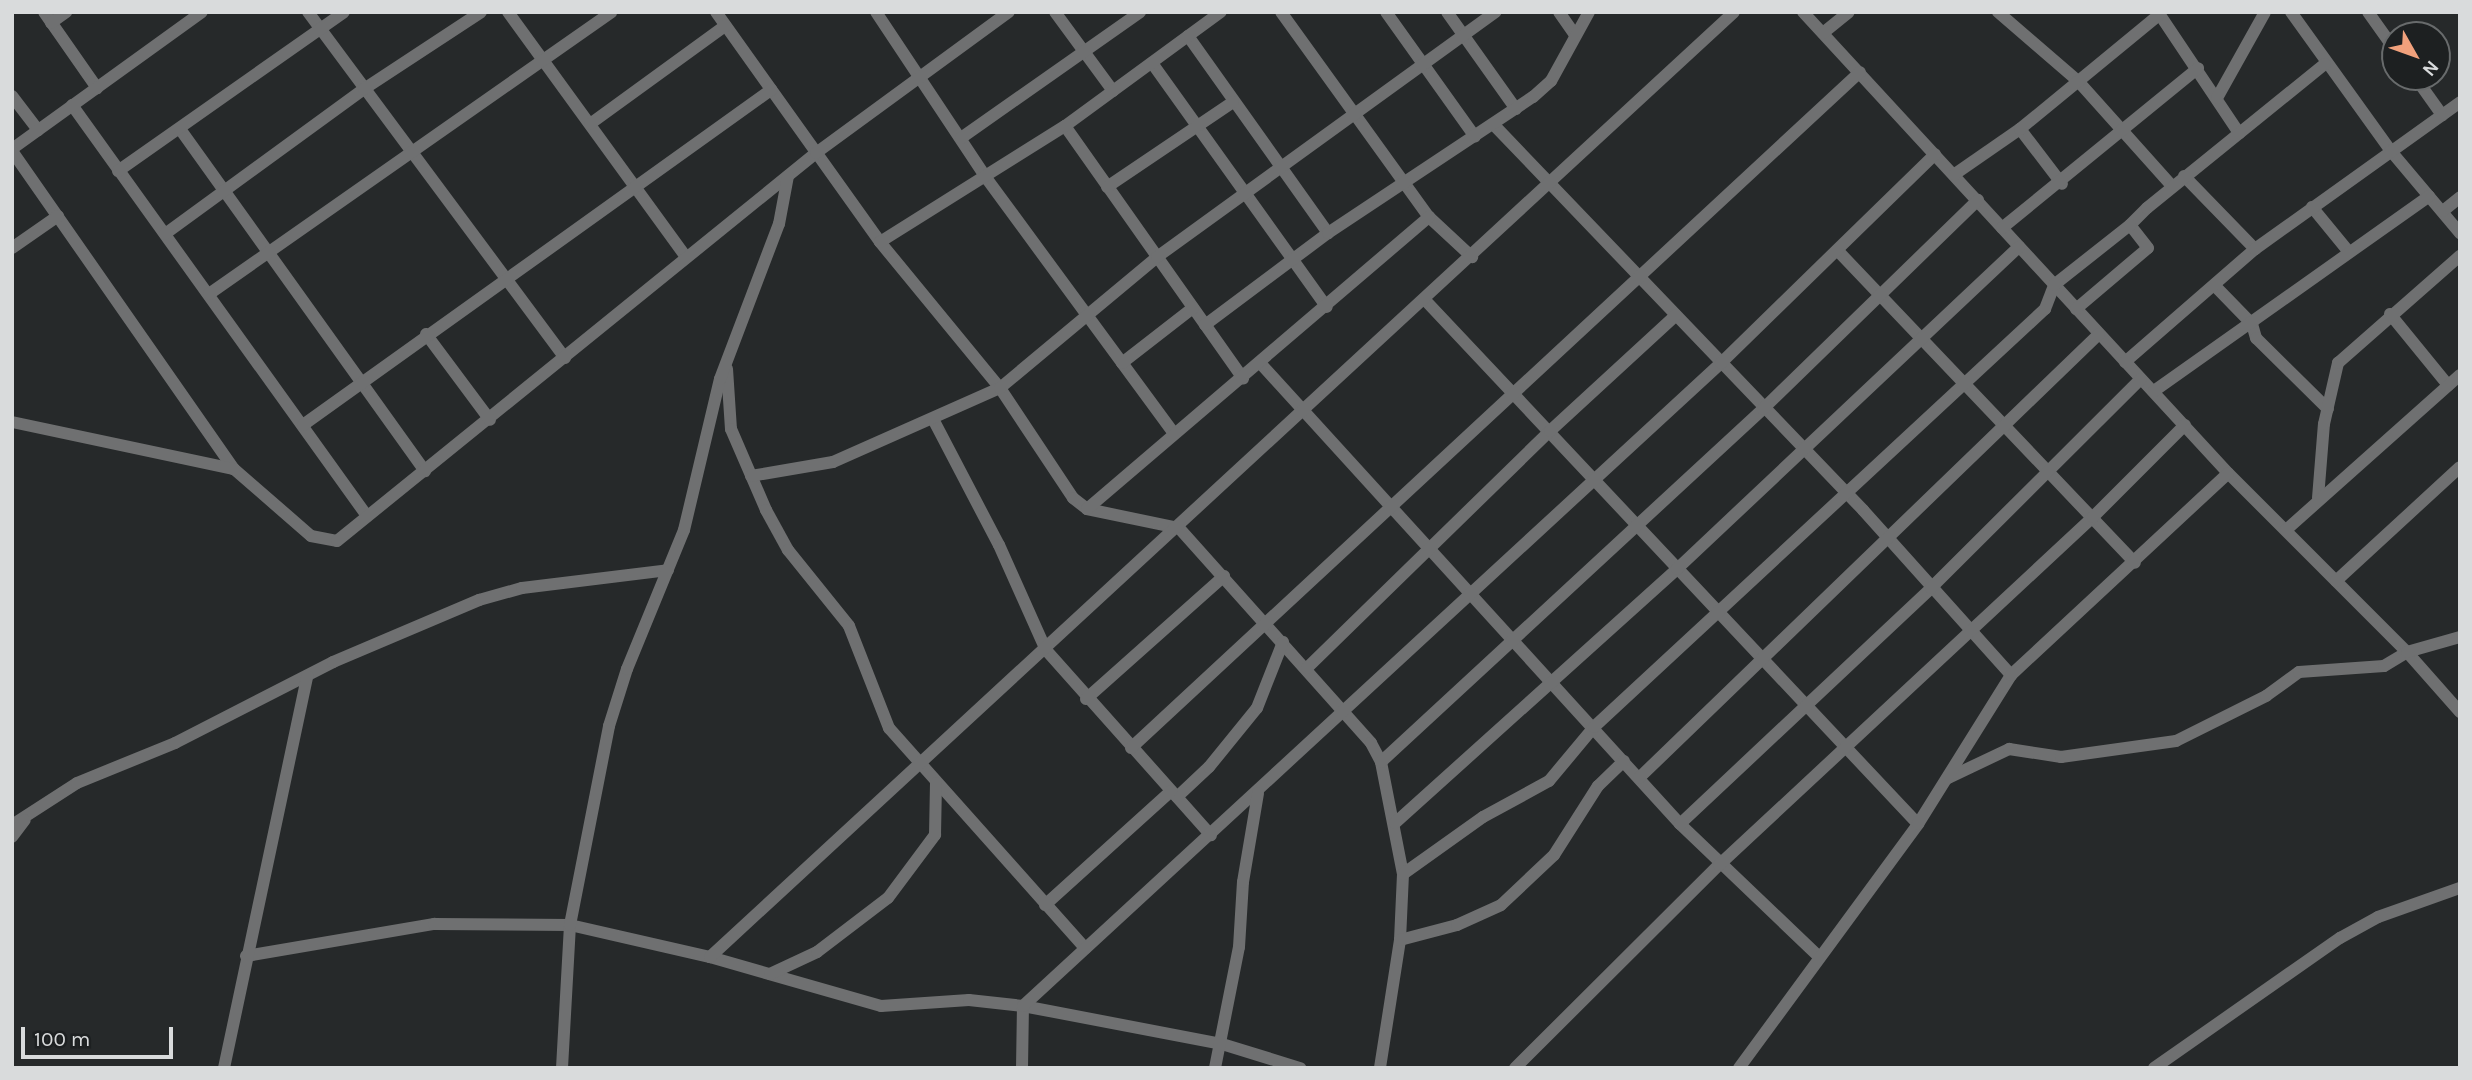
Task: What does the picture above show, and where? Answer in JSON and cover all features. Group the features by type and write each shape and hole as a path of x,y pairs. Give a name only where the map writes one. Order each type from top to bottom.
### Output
{"street":[{"path":"66,12 47,18 97,88"},
{"path":"202,12 12,150 234,468 312,536 337,541 491,420 685,256 816,153 1009,12"},
{"path":"308,12 502,279 565,358"},
{"path":"118,171 344,12"},
{"path":"165,234 364,89 481,12"},
{"path":"508,12 685,256"},
{"path":"209,294 409,152 545,62 611,12"},
{"path":"716,12 880,242 1000,388 1066,490 1087,509 1179,528 1348,712 1381,762 1404,874 1399,940 1380,1068"},
{"path":"876,12 987,178 1174,434"},
{"path":"1055,12 1113,90"},
{"path":"961,138 1140,12"},
{"path":"1281,12 1429,217 1472,257"},
{"path":"1386,12 1475,137"},
{"path":"1447,12 1516,108"},
{"path":"751,476 821,466 1000,388 1157,257 1356,116 1496,12"},
{"path":"1559,12 1575,34"},
{"path":"1205,325 1291,259 1475,137 1551,81 1589,12"},
{"path":"710,957 1179,528 1734,12"},
{"path":"1803,12 2228,473 2407,652 2460,712"},
{"path":"1824,33 1849,12"},
{"path":"1998,12 2078,81 2172,186"},
{"path":"2217,98 2265,12"},
{"path":"2291,12 2325,64 2390,150 2460,233"},
{"path":"2368,12 2381,30"},
{"path":"880,242 987,178 1065,126 1219,13"},
{"path":"1955,174 2020,128 2158,14 2198,68 2239,132"},
{"path":"590,124 725,26"},
{"path":"1188,36 1328,233"},
{"path":"1152,63 1244,195 1327,307"},
{"path":"1404,874 1483,817 1549,781 1594,727 1719,614 1845,494 1967,385 2050,304 2054,285 2130,225 2184,176 2325,64"},
{"path":"2002,228 2062,184 2198,68"},
{"path":"1131,748 1511,391 1860,72"},
{"path":"303,425 502,279 771,90"},
{"path":"2425,91 2442,115"},
{"path":"12,96 38,130"},
{"path":"1107,187 1233,102"},
{"path":"2125,362 2216,287 2255,249 2460,102"},
{"path":"72,106 367,516"},
{"path":"1493,124 1552,182 1845,494 2011,676"},
{"path":"1065,126 1243,378"},
{"path":"2020,128 2062,184"},
{"path":"180,129 425,471"},
{"path":"1022,1068 1023,1006 1348,712 1839,252 1935,154"},
{"path":"562,1068 570,925 609,726 689,512 705,435 726,363 779,224 788,176"},
{"path":"2184,176 2255,249"},
{"path":"2154,391 2429,197"},
{"path":"2442,211 2460,197"},
{"path":"1381,762 1517,639 1635,524 1763,409 1882,297 1978,201"},
{"path":"2312,207 2349,252"},
{"path":"12,248 58,216"},
{"path":"1087,509 1261,364 1429,217"},
{"path":"2076,309 2148,248 2130,225"},
{"path":"1395,823 1555,682 2019,247"},
{"path":"1839,252 2009,426 2135,564"},
{"path":"2318,498 2328,409 2338,363 2390,314 2460,256"},
{"path":"2216,287 2252,324 2256,338 2328,409"},
{"path":"1425,300 1596,478 1635,524 1918,824"},
{"path":"1122,363 1193,309"},
{"path":"2390,314 2448,385"},
{"path":"1307,668 1433,549 1550,431 1676,315"},
{"path":"426,334 491,420"},
{"path":"1639,778 2009,426 2099,334"},
{"path":"726,363 731,429 751,476 788,550 849,626 889,727 1085,948"},
{"path":"1261,364 1517,639 1680,824 1719,865 1818,956"},
{"path":"2286,530 2318,498 2460,375"},
{"path":"1680,824 1804,704 1931,588 2051,472 2141,379"},
{"path":"933,419 999,545 1046,650 1086,699 1211,835"},
{"path":"12,422 234,468"},
{"path":"1515,1068 1719,865 2093,517 2185,425"},
{"path":"2336,581 2459,469"},
{"path":"1739,1068 1818,956 1918,824 2011,676 2135,564 2228,473"},
{"path":"12,825 77,783 175,743 307,676 479,600 522,588 668,570"},
{"path":"1086,699 1224,576"},
{"path":"1945,780 2009,749 2062,757 2176,741 2266,696 2299,672 2384,666 2407,652 2460,637"},
{"path":"1045,905 1223,752 1257,708 1283,642"},
{"path":"224,1068 307,676"},
{"path":"1399,940 1468,922 1501,905 1554,855 1598,786 1624,761"},
{"path":"770,974 817,952 887,898 935,835 936,783"},
{"path":"1215,1068 1222,1044 1258,793"},
{"path":"12,837 32,811"},
{"path":"2154,1068 2340,938 2378,916 2460,888"},
{"path":"246,956 434,925 570,925 710,957 880,1006 969,1000 1023,1006 1222,1044 1300,1068"}]}
